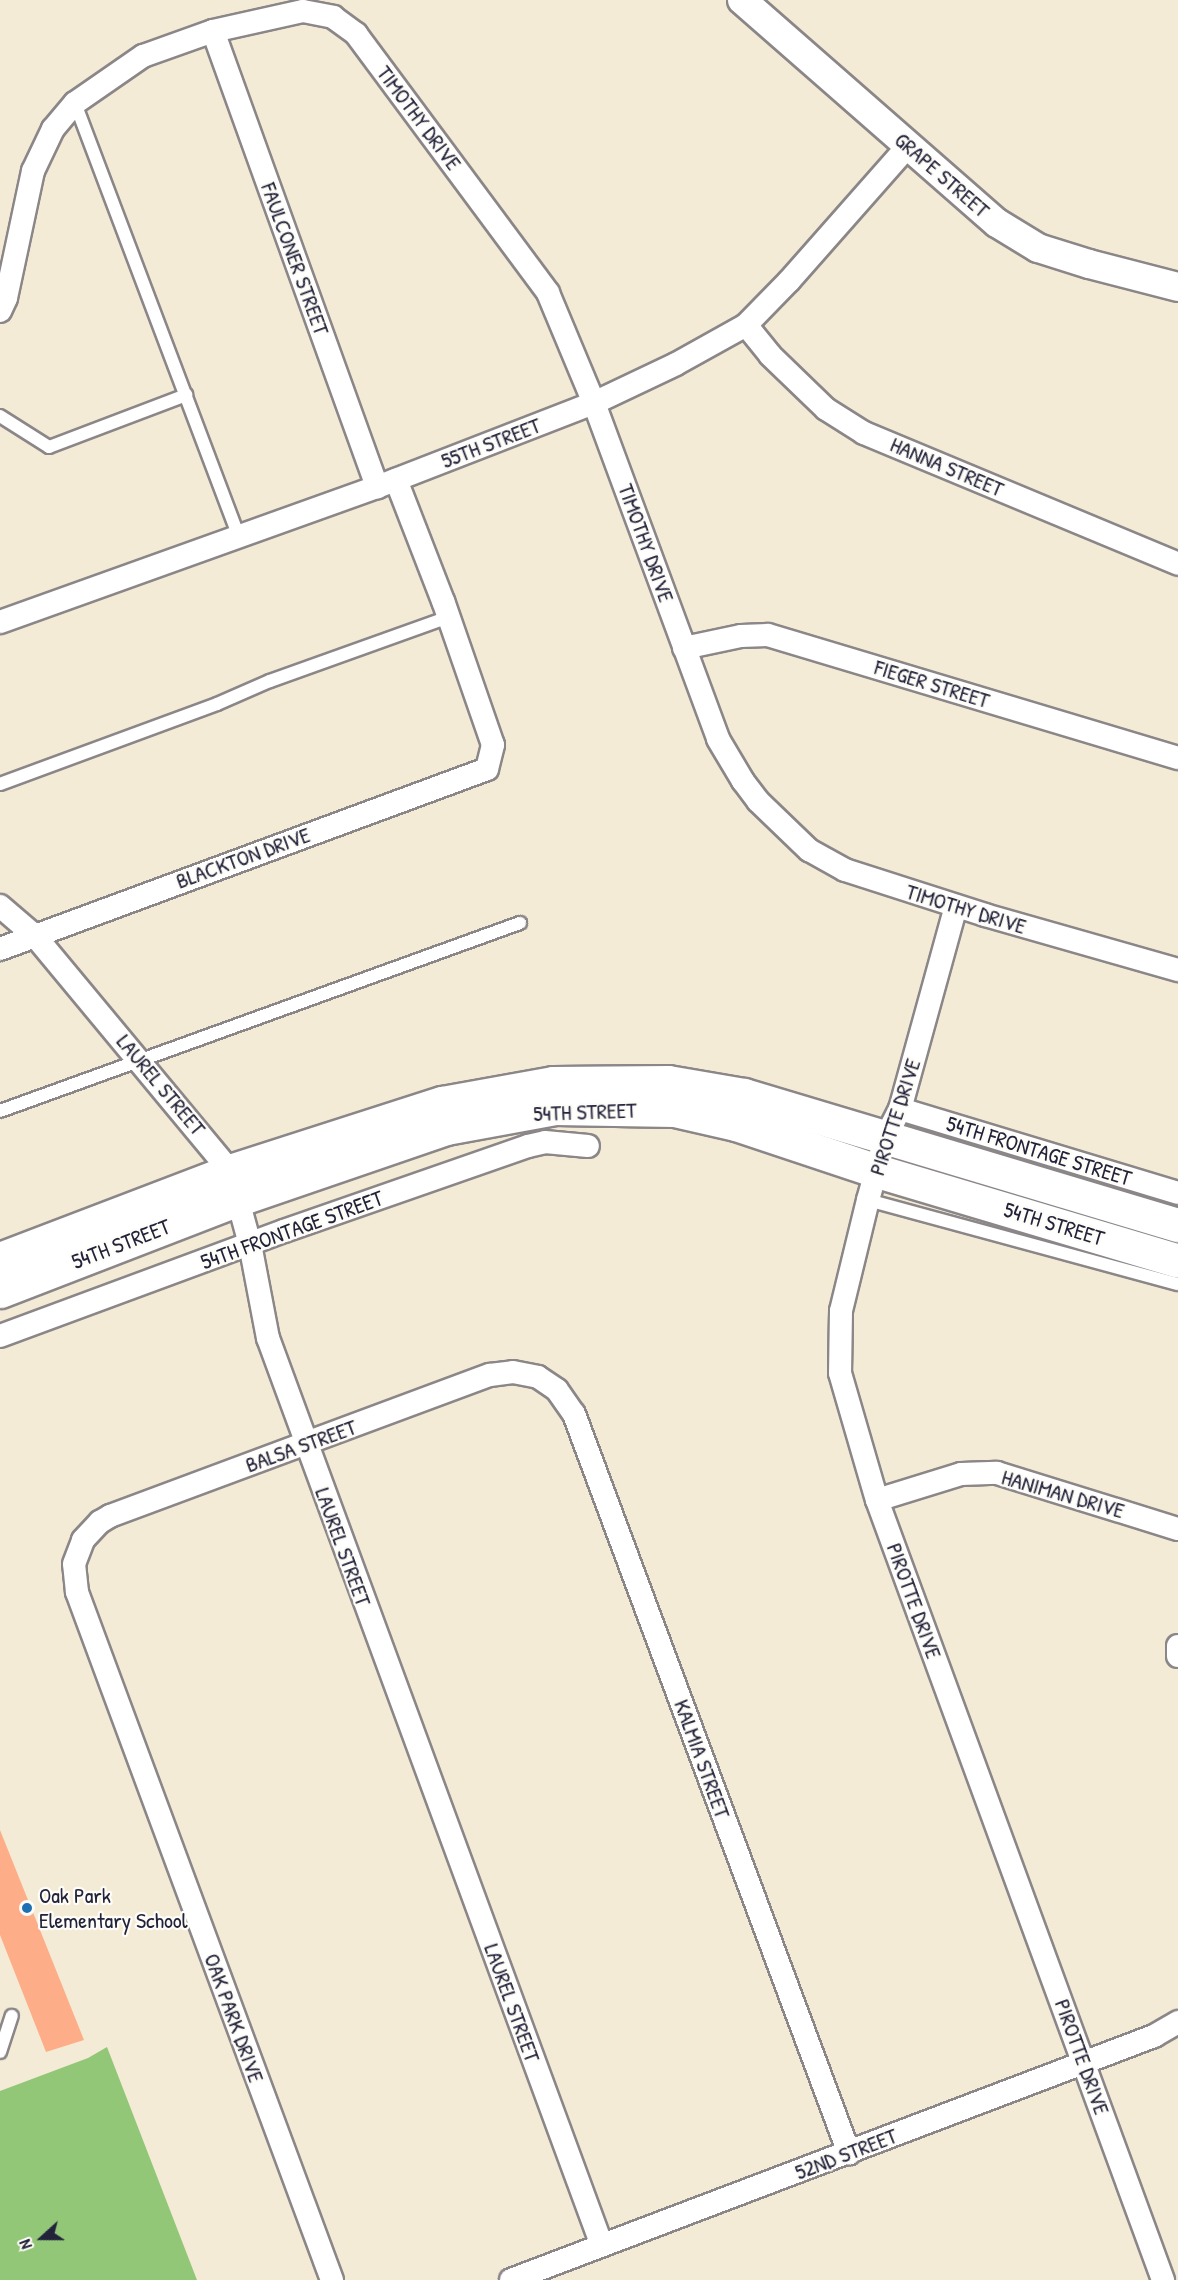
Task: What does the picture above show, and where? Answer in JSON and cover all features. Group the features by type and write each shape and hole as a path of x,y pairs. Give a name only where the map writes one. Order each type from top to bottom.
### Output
{"main road":[{"name":"54TH STREET","path":"0,1291 234,1185 442,1103 553,1083 668,1082 893,1123 1178,1225"},
{"name":"54TH STREET","path":"0,1259 234,1185 446,1128 555,1108 674,1110 736,1124 872,1185 1178,1261"}],"street":[{"name":"GRAPE STREET","path":"742,0 997,223 1038,248 1178,287"},
{"name":"TIMOTHY DRIVE","path":"0,311 6,298 33,171 53,129 75,103 143,56 213,31 303,11 333,17 356,34 548,293 594,403 722,747 743,781 775,819 809,850 844,870 956,906 1178,970"},
{"name":"FAULCONER STREET","path":"213,31 387,483 449,617 493,745 487,769"},
{"name":"55TH STREET","path":"0,622 387,483 594,403 676,364 746,325 908,146"},
{"name":"HANNA STREET","path":"746,325 770,355 826,409 864,432 1178,564"},
{"name":"FIEGER STREET","path":"684,648 741,636 768,635 1178,758"},
{"name":"BLACKTON DRIVE","path":"0,948 487,769"},
{"name":"LAUREL STREET","path":"0,906 35,936 141,1060 234,1185 250,1244 268,1338 305,1444 602,2246"},
{"name":"PIROTTE DRIVE","path":"956,906 893,1123 872,1185 841,1311 840,1373 877,1500 1163,2280"},
{"name":"54TH FRONTAGE STREET","path":"893,1123 1178,1193"},
{"name":"54TH FRONTAGE STREET","path":"0,1336 250,1244 528,1146 545,1142 588,1146"},
{"name":"BALSA STREET","path":"78,1551 91,1530 110,1516 490,1375 513,1372 538,1377"},
{"name":"KALMIA STREET","path":"538,1377 557,1390 574,1414 849,2154"},
{"name":"HANIMAN DRIVE","path":"877,1500 961,1474 997,1473 1178,1529"},
{"name":"OAK PARK DRIVE","path":"78,1551 74,1578 80,1601 332,2280"},
{"path":"1178,1646 1178,1656"},
{"name":"52ND STREET","path":"511,2280 849,2154 1154,2036 1178,2022"}],"lane":[{"path":"75,103 239,536"},
{"path":"0,416 49,447 186,395"},
{"path":"0,784 217,704 270,681 449,617"},
{"path":"0,1111 520,923"},
{"path":"872,1185 1178,1284"},
{"path":"0,2052 12,2016"}],"green space":[{"path":"107,2047 197,2280 0,2280 0,2091 88,2058"}],"building":[{"path":"0,1830 84,2040 46,2052 0,1935"}],"place":[{"name":"Oak Park Elementary School","path":"27,1908"}]}
